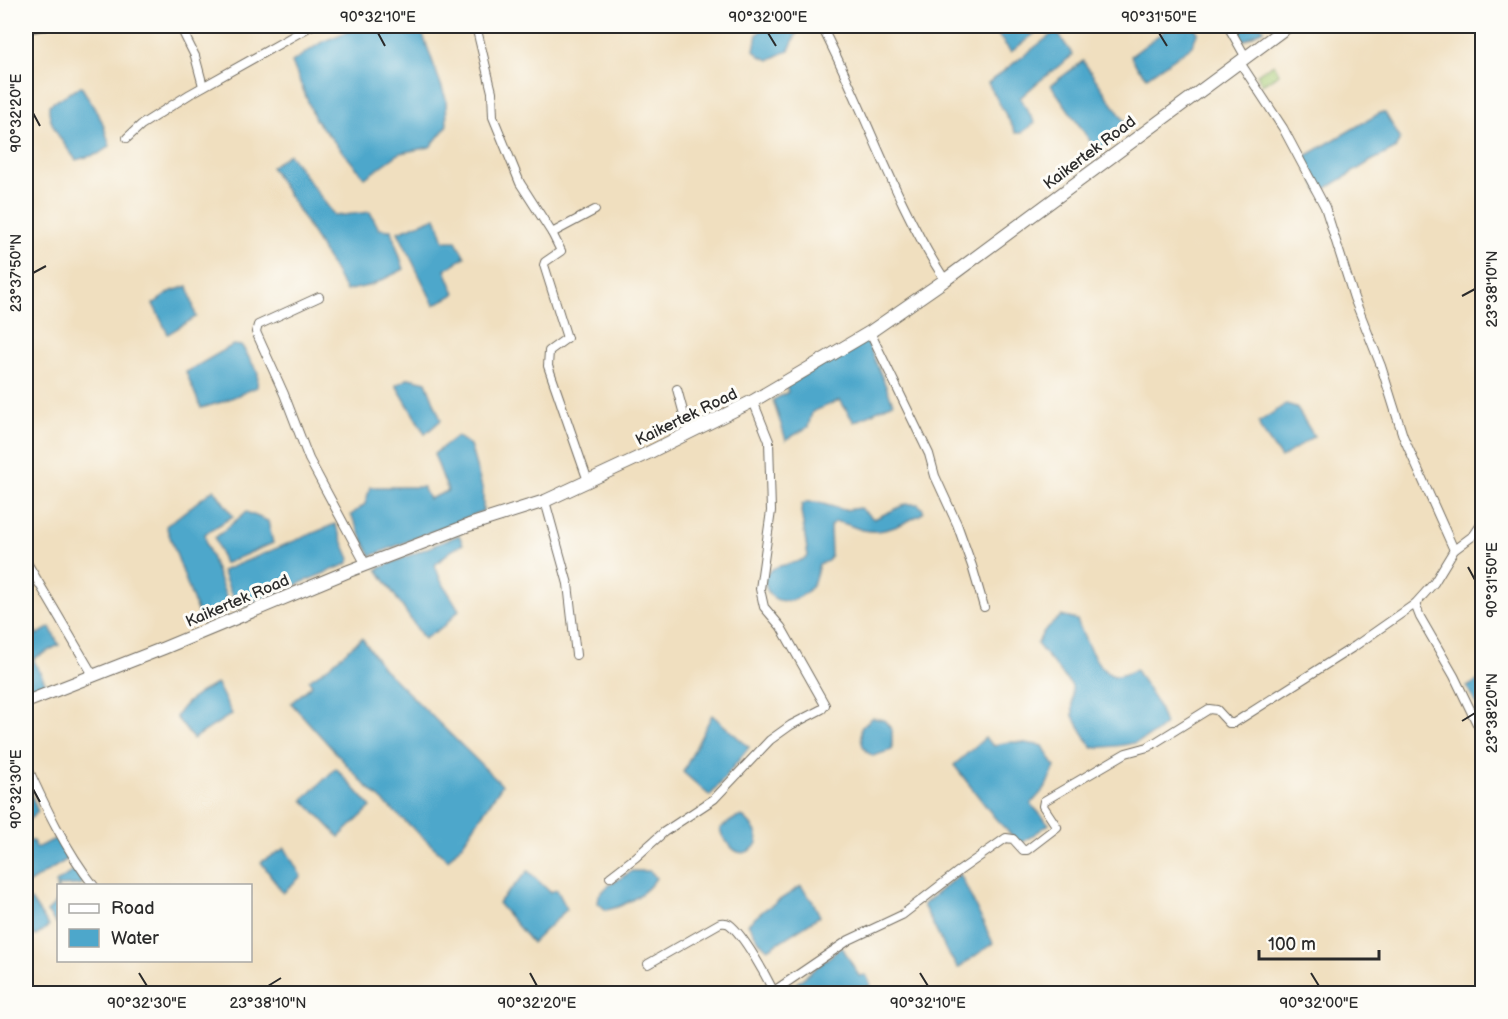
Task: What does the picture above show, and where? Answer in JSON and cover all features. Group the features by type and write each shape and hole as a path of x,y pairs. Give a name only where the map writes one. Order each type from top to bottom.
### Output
{"main road":[{"name":"Kaikertek Road","path":"26,702 469,525 545,501 753,401 870,332 945,280 1288,26"}],"street":[{"path":"26,32 32,28 48,26"},
{"path":"180,26 195,56 204,86"},
{"path":"127,138 141,124 311,26"},
{"path":"476,26 492,92 494,117 520,183 561,251 544,265 567,338 549,351 548,366 588,482"},
{"path":"824,26 824,31 845,72 869,131 928,254 945,280"},
{"path":"1228,26 1242,58 1325,207 1354,298 1381,366 1403,436 1454,550"},
{"path":"552,233 595,210"},
{"path":"319,297 258,325 256,332 284,394 309,459 366,565"},
{"path":"870,332 929,454 935,476 968,555 984,607"},
{"path":"676,389 689,433"},
{"path":"610,877 664,832 714,799 770,740 825,705 781,627 764,607 760,590 771,511 769,441 753,401"},
{"path":"545,501 568,584 576,656"},
{"path":"648,964 725,923 742,940 775,992 849,940 902,915 1006,838 1012,839 1023,850 1027,850 1057,827 1043,806 1044,801 1126,753 1148,747 1209,709 1217,710 1226,720 1234,723 1355,646 1415,604 1434,583 1454,550 1474,534 1482,523"},
{"path":"26,561 93,675"},
{"path":"1415,604 1482,734"},
{"path":"26,764 48,814 93,884"}],"green space":[{"path":"1274,64 1279,74 1262,85 1257,74"}],"water":[{"path":"361,26 413,26 422,32 446,99 447,126 430,147 400,153 365,178 315,119 292,62 322,42"},
{"path":"767,26 800,26 789,50 769,60 754,50 757,34"},
{"path":"991,26 1044,26 1011,52"},
{"path":"1171,26 1193,26 1198,32 1192,46 1147,77 1137,67 1131,56"},
{"path":"1230,26 1262,26 1264,29 1245,40 1238,40"},
{"path":"1056,31 1073,55 1020,98 1035,123 1021,133 1016,133 988,83"},
{"path":"1083,61 1128,126 1097,151 1051,85"},
{"path":"81,86 102,121 110,146 98,154 76,160 54,127 49,105"},
{"path":"1380,113 1385,113 1400,138 1395,149 1319,193 1304,157"},
{"path":"289,154 335,216 370,212 379,229 391,230 404,269 372,285 346,291 271,167"},
{"path":"436,217 444,241 456,241 465,257 445,270 455,294 434,305 398,232"},
{"path":"188,286 196,317 168,334 153,304 172,291"},
{"path":"866,339 893,403 854,422 840,400 812,412 808,427 786,440 773,400 788,392 786,385"},
{"path":"233,345 242,346 258,373 257,387 201,408 186,372"},
{"path":"409,378 426,382 441,420 425,434 396,385"},
{"path":"1286,404 1296,407 1314,436 1281,458 1260,428 1259,422"},
{"path":"457,436 470,445 483,491 483,511 371,556 351,515 365,504 370,487 423,487 429,499 448,491 434,454"},
{"path":"214,489 233,516 205,534 206,543 231,610 201,622 166,526"},
{"path":"806,502 816,502 844,510 860,508 874,519 906,504 918,504 923,509 923,513 909,521 879,531 863,530 835,522 830,526 831,556 828,561 819,564 813,585 805,594 782,601 769,594 765,576 775,568 797,562 808,556 801,511 802,505"},
{"path":"246,512 268,521 273,543 224,564 215,538"},
{"path":"335,524 350,559 347,564 237,609 222,571"},
{"path":"459,535 463,544 449,552 435,565 440,579 459,610 444,626 424,639 377,569"},
{"path":"1061,616 1077,620 1093,654 1104,670 1111,675 1118,676 1136,670 1158,705 1165,724 1149,737 1132,744 1092,748 1073,716 1072,686 1037,644 1044,631"},
{"path":"29,619 37,635 50,627 59,645 33,659 46,684 26,691 26,621"},
{"path":"362,638 383,668 502,785 463,843 448,860 365,785 291,703 312,685 309,680"},
{"path":"1482,678 1482,714 1467,687"},
{"path":"217,684 232,714 193,739 176,717 194,697"},
{"path":"712,715 749,747 710,796 683,772"},
{"path":"872,718 884,720 892,730 892,750 873,756 864,748 861,732 861,728"},
{"path":"985,738 994,746 1012,742 1043,746 1055,767 1045,788 1031,804 1049,824 1020,844 995,818 954,765"},
{"path":"336,768 371,807 339,837 303,800"},
{"path":"26,782 38,812 26,822"},
{"path":"742,816 755,830 758,839 752,849 744,853 732,848 720,828"},
{"path":"57,838 62,840 68,859 26,885 26,841 33,841 36,848"},
{"path":"285,848 301,876 283,893 261,862"},
{"path":"75,869 83,883 57,884 57,902 56,883"},
{"path":"528,871 550,892 557,890 567,909 532,943 498,903"},
{"path":"632,871 650,871 656,878 634,899 606,910 598,903 599,895 608,886"},
{"path":"960,874 993,943 958,968 947,952 923,905"},
{"path":"801,886 820,916 768,949 760,942 748,924 764,910"},
{"path":"31,900 49,926 36,936 29,932 26,933 26,901"},
{"path":"57,902 57,922 56,923 47,912"},
{"path":"842,947 859,976 866,975 871,985 855,993 783,994"}]}
